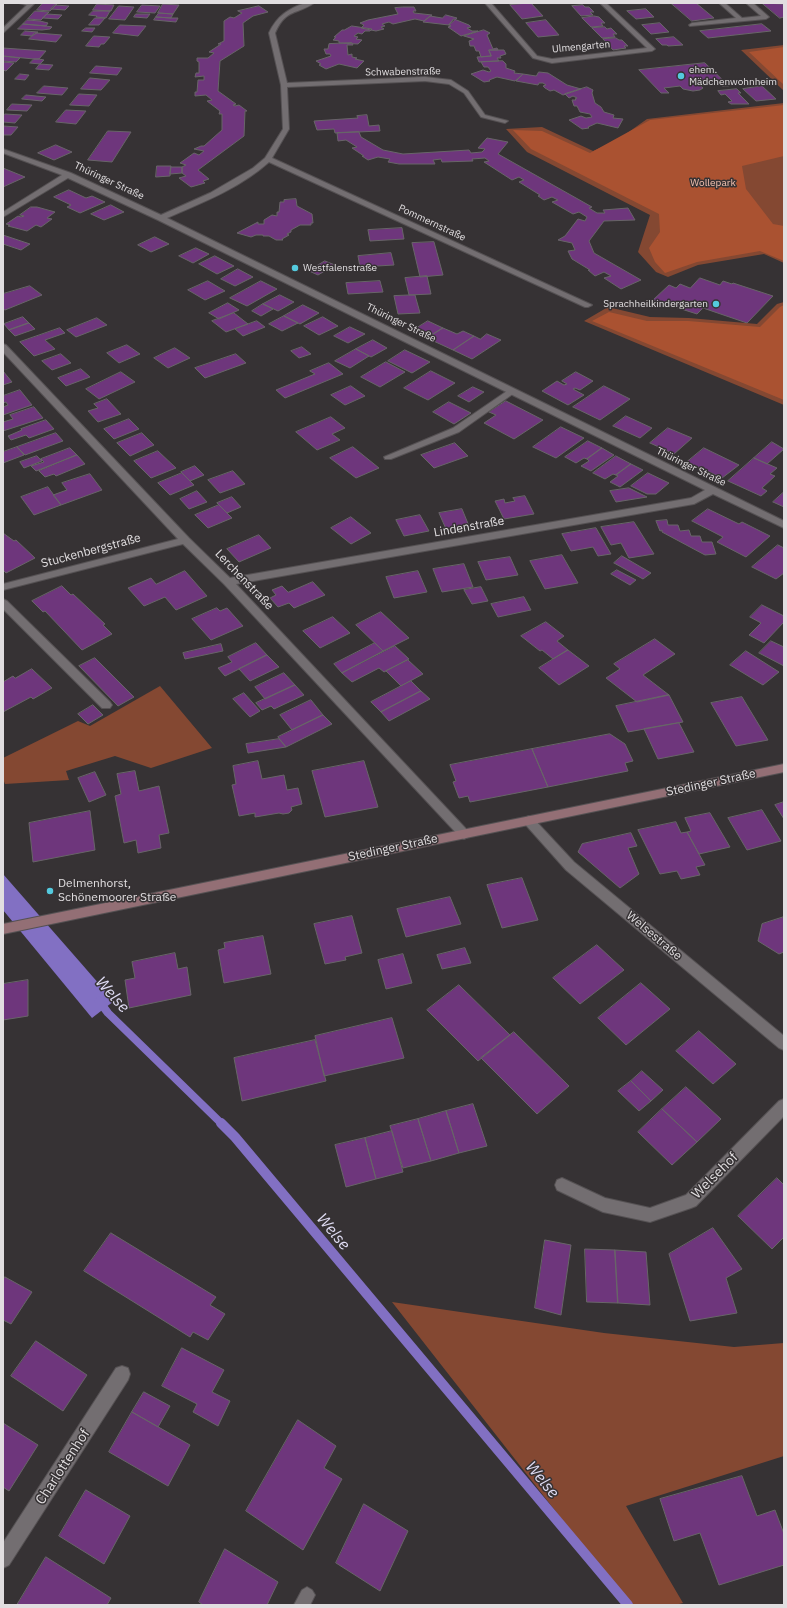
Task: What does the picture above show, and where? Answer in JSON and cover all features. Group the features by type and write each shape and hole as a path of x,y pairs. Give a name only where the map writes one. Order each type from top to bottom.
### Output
{"main road":[{"name":"Stedinger Straße","path":"7,928 784,768"}],"street":[{"path":"162,218 212,195 256,170 268,159 286,129 284,85 272,33 280,18 290,11 311,3"},
{"name":"Ulmengarten","path":"488,3 535,57 552,61 652,49 603,3"},
{"path":"722,3 741,20"},
{"path":"692,25 766,17 749,3"},
{"path":"3,31 31,4"},
{"name":"Schwabenstraße","path":"284,85 425,79 451,82 466,92 483,116 505,121"},
{"name":"Thüringer Straße","path":"3,151 68,175 162,218 784,525"},
{"name":"Pommernstraße","path":"268,159 588,305"},
{"path":"3,215 68,175"},
{"name":"Lerchenstraße","path":"3,347 185,540 228,582 464,834"},
{"name":"Lindenstraße","path":"228,582 694,501 712,490"},
{"name":"Stuckenbergstraße","path":"3,587 185,540"},
{"path":"3,602 106,705"},
{"name":"Welsestraße","path":"530,821 570,866 784,1044"},
{"name":"Welsehof","path":"562,1185 603,1205 650,1215 691,1201 784,1106"},
{"name":"Charlottenhof","path":"3,1559 122,1374"}],"lane":[{"path":"21,3 31,4"},
{"path":"388,457 456,430 513,391"}],"green space":[{"path":"784,45 784,91 741,50"},
{"path":"784,47 784,85 749,52"},
{"name":"Wollepark","path":"784,103 784,263 764,254 698,265 668,277 656,272 638,252 650,215 527,152 506,129 542,127 593,151 616,141 647,119"},
{"name":"Wollepark","path":"784,105 784,156 742,166 746,189 773,224 784,226 784,261 760,251 697,262 665,273 655,262 649,248 660,232 659,214 531,149 513,130 542,131 590,153 650,120"},
{"path":"784,302 784,405 584,321 608,307 650,317 689,318 757,324 777,304"},
{"path":"784,305 784,400 592,321 609,312 647,321 688,321 760,327 780,307"},
{"path":"160,686 212,748 151,768 115,756 66,771 69,780 5,784 3,779 3,758 78,721 90,726"},
{"path":"392,1302 604,1333 734,1347 784,1343 784,1456 626,1506 683,1603 675,1605 629,1605"}],"shaded area":[{"path":"3,874 114,1001 92,1018 3,910"}],"building":[{"path":"43,3 57,4 50,11 37,10"},
{"path":"531,3 543,16 522,19 510,5"},
{"path":"671,3 696,3 714,18 692,21"},
{"path":"762,3 784,4 784,17 780,18"},
{"path":"97,4 114,5 111,11 93,10"},
{"path":"163,4 179,5 173,14 158,13"},
{"path":"55,5 69,6 65,10 51,9"},
{"path":"142,5 160,6 155,13 137,12"},
{"path":"583,5 585,7 589,7 594,12 590,12 593,15 581,16 572,6"},
{"path":"119,6 134,7 125,20 109,19"},
{"path":"259,6 268,12 253,16 243,23 244,46 220,61 218,91 236,104 233,105 239,105 247,111 245,111 244,136 198,170 209,179 203,181 205,183 191,187 179,178 186,176 182,173 182,167 186,165 180,163 194,153 199,155 204,151 194,149 204,146 222,130 222,114 219,114 220,111 207,101 212,100 206,95 195,96 195,92 197,92 198,80 204,80 204,76 195,77 196,73 199,73 199,62 197,61 197,58 208,58 214,53 209,52 224,41 224,21 230,17 234,18 242,13 238,11"},
{"path":"414,7 416,11 413,11 414,13 432,15 424,21 415,19 393,24 389,22 382,24 385,26 381,27 384,29 376,31 361,28 364,25 360,23 398,14 395,8"},
{"path":"646,9 654,17 636,19 627,11"},
{"path":"35,11 49,12 41,20 28,19"},
{"path":"93,11 110,11 106,18 89,15"},
{"path":"159,13 173,14 171,18 156,17"},
{"path":"47,14 62,15 58,19 43,18"},
{"path":"136,14 150,14 147,18 134,17"},
{"path":"446,15 457,18 449,25 423,22 430,16 442,18"},
{"path":"594,16 599,17 605,23 601,23 603,26 591,27 582,18"},
{"path":"156,17 178,18 176,22 154,20"},
{"path":"95,18 105,18 99,25 89,25"},
{"path":"454,19 469,25 471,27 467,28 472,31 478,31 461,36 448,27 451,26 449,25"},
{"path":"27,20 48,23 46,26 23,24"},
{"path":"546,20 559,35 538,37 526,23"},
{"path":"660,23 669,32 651,34 642,25"},
{"path":"23,24 52,27 50,29 42,30 18,29"},
{"path":"762,24 771,31 708,38 700,31"},
{"path":"120,25 146,26 138,36 113,33"},
{"path":"352,26 372,29 370,31 365,31 362,34 358,33 354,36 358,37 356,39 362,40 358,44 339,43 339,41 333,40 336,37 334,37 342,30"},
{"path":"605,27 607,29 611,28 617,34 613,34 615,37 602,38 592,28"},
{"path":"86,28 95,28 92,32 82,31"},
{"path":"484,30 490,33 487,35 493,49 497,48 498,50 489,50 491,56 481,57 479,51 476,51 474,46 470,46 469,41 474,39 464,36"},
{"path":"25,31 38,32 32,36 21,35"},
{"path":"35,33 62,35 56,42 29,39"},
{"path":"94,36 110,37 99,47 86,46"},
{"path":"674,37 683,45 662,45 656,39"},
{"path":"616,38 622,40 628,46 624,46 626,48 613,50 603,39"},
{"path":"352,43 353,45 347,45 348,55 352,54 352,57 357,58 355,59 364,61 357,68 339,64 326,69 319,65 321,64 316,61 331,56 330,54 326,54 324,49 328,49 329,44"},
{"path":"3,48 46,51 39,59 34,59 3,56"},
{"path":"489,50 504,50 506,54 500,56 501,58 497,58 499,61 479,62 477,57 491,56"},
{"path":"3,56 20,58 16,62 3,61"},
{"path":"34,59 44,60 40,64 30,63"},
{"path":"503,61 506,64 506,68 515,71 514,73 523,74 515,81 497,77 489,80 490,81 484,82 471,74 483,70 489,72 491,71 488,67 484,67 481,62"},
{"path":"3,62 14,63 6,71 3,70"},
{"name":"ehem. Mädchenwohnheim","path":"705,63 729,86 722,86 718,82 699,84 703,88 700,90 693,91 683,89 680,86 664,88 669,93 661,93 639,70"},
{"path":"40,64 53,65 49,70 36,69"},
{"path":"96,66 122,68 117,75 90,73"},
{"path":"539,72 548,73 567,85 581,89 563,95 554,90 550,91 545,88 543,86 546,85 543,83 539,83 538,85 516,81 523,74 536,76"},
{"path":"20,74 29,75 25,80 15,79"},
{"path":"90,78 110,80 101,90 81,89"},
{"path":"44,86 68,88 62,95 37,93"},
{"path":"762,86 776,99 756,101 743,89"},
{"path":"587,87 593,90 592,93 595,103 601,107 604,112 614,115 613,118 623,119 618,128 597,123 588,127 589,128 582,129 569,120 581,116 586,118 592,117 590,114 580,112 577,106 574,106 572,100 576,100 575,99 577,98 573,96 569,98 565,94"},
{"path":"737,89 741,93 738,93 749,104 731,104 728,102 732,101 725,94 721,95 718,91"},
{"path":"79,94 97,95 89,106 70,105"},
{"path":"26,95 46,97 42,101 22,99"},
{"path":"12,104 32,105 27,111 7,110"},
{"path":"66,110 86,111 76,124 56,122"},
{"path":"5,114 22,115 15,123 3,122 3,117"},
{"path":"367,115 369,126 379,125 380,131 335,133 334,129 317,130 314,121 358,118 357,116"},
{"path":"3,126 18,127 11,135 3,135"},
{"path":"108,131 131,132 112,162 88,160"},
{"path":"359,132 361,137 383,150 403,154 469,150 471,153 482,152 485,149 478,148 487,138 508,142 498,154 592,207 589,208 597,213 605,213 603,210 628,208 635,220 604,221 589,241 594,253 641,280 621,289 604,278 611,276 604,272 595,276 588,270 590,270 572,259 568,251 575,250 572,243 558,240 565,236 578,219 585,221 587,217 579,212 573,214 552,202 558,200 552,197 544,200 538,196 540,195 519,182 524,180 519,177 512,180 484,162 489,161 485,158 472,159 473,161 442,162 441,159 433,160 435,164 399,164 388,162 390,159 378,157 368,160 352,148 357,147 346,140 338,141 337,133"},
{"path":"56,145 72,152 54,160 38,153"},
{"path":"157,166 171,166 170,176 156,177"},
{"path":"171,167 182,167 182,173 170,174"},
{"path":"3,168 25,177 3,187"},
{"path":"69,190 86,198 92,196 105,202 80,213 67,207 71,205 54,197"},
{"path":"296,199 297,206 312,214 313,223 311,223 311,225 300,225 291,230 291,232 287,234 289,235 282,239 283,240 276,240 269,236 263,235 251,237 237,233 258,222 258,224 264,224 264,220 272,215 277,216 280,202 284,202 284,200"},
{"path":"111,205 124,212 104,220 91,214"},
{"path":"31,207 37,207 55,212 47,218 52,219 41,227 36,225 27,231 8,226 10,225 6,224 18,216 24,216 20,215"},
{"path":"402,228 404,239 370,241 368,230"},
{"path":"3,235 30,244 21,250 3,244"},
{"path":"155,237 169,244 151,252 138,245"},
{"path":"434,242 443,275 420,277 412,243"},
{"path":"196,248 209,254 193,263 179,256"},
{"path":"391,253 394,265 360,267 358,256"},
{"path":"215,256 234,266 217,274 199,264"},
{"path":"325,261 335,265 318,275 309,271"},
{"path":"238,269 253,277 235,286 221,279"},
{"path":"427,276 431,294 409,295 405,278"},
{"name":"Sprachheilkindergarten","path":"700,278 720,285 723,281 733,283 773,296 747,323 703,308 697,314 653,300 669,285 676,288 680,284 690,288"},
{"path":"208,281 225,291 205,300 188,290"},
{"path":"261,281 277,289 247,306 230,298"},
{"path":"380,281 383,292 348,294 346,283"},
{"path":"30,286 42,295 5,310 3,309 3,294"},
{"path":"280,295 294,302 278,311 263,304"},
{"path":"415,295 420,313 398,314 394,296"},
{"path":"228,303 239,310 219,319 209,313"},
{"path":"263,304 273,309 261,316 252,311"},
{"path":"303,305 319,313 300,324 284,316"},
{"path":"234,313 248,324 226,332 212,321"},
{"path":"284,316 298,323 282,331 269,324"},
{"path":"23,317 29,323 9,330 4,324"},
{"path":"323,317 338,326 319,335 304,326"},
{"path":"97,318 107,325 76,337 67,330"},
{"path":"257,321 265,327 243,336 235,329"},
{"path":"428,321 443,328 427,338 412,331"},
{"path":"29,323 35,329 15,336 9,330"},
{"path":"350,327 365,334 348,343 334,336"},
{"path":"60,328 65,333 45,340 55,349 34,356 20,342"},
{"path":"443,328 457,334 463,331 474,336 453,350 427,338"},
{"path":"487,334 501,340 472,359 453,350 474,336 480,339"},
{"path":"373,340 387,348 371,357 356,349"},
{"path":"127,345 140,354 119,363 107,353"},
{"path":"302,347 311,354 299,358 291,351"},
{"path":"175,348 190,358 168,368 154,358"},
{"path":"356,349 369,356 350,368 335,361"},
{"path":"405,350 430,362 412,373 388,361"},
{"path":"61,354 71,363 52,370 42,361"},
{"path":"236,354 246,363 205,378 195,368"},
{"path":"386,362 405,372 380,387 361,377"},
{"path":"329,363 343,374 285,398 276,390 315,374 310,371"},
{"path":"81,369 90,377 66,386 58,378"},
{"path":"3,371 12,382 3,385"},
{"path":"431,371 455,383 428,400 404,388"},
{"path":"121,372 135,382 99,399 86,389"},
{"path":"576,372 593,381 580,390 575,388 573,389 584,395 568,405 542,391 557,381 564,385 567,384 562,381"},
{"path":"351,386 365,396 345,405 331,395"},
{"path":"604,386 630,399 600,420 573,407"},
{"path":"473,387 484,392 469,402 458,396"},
{"path":"20,390 32,405 3,415 3,407 8,405 6,402 3,403 3,396"},
{"path":"107,399 121,414 98,422 88,411 98,408 94,404"},
{"path":"506,401 543,420 514,439 484,423 496,415 489,412"},
{"path":"449,402 471,413 454,424 433,412"},
{"path":"34,407 43,418 3,431 3,422 13,419 10,415"},
{"path":"626,416 652,428 640,438 613,426"},
{"path":"331,417 345,428 332,434 340,440 317,450 296,432"},
{"path":"129,419 139,429 114,439 104,429"},
{"path":"46,420 54,429 29,438 26,435 11,440 8,436 22,430 21,429"},
{"path":"561,427 584,438 556,458 533,447"},
{"path":"668,428 692,438 674,454 650,443"},
{"path":"56,433 63,441 25,455 17,447"},
{"path":"142,433 154,445 130,456 117,443"},
{"path":"588,441 602,448 587,459 584,458 576,463 565,457"},
{"path":"772,442 784,449 767,464 754,458"},
{"path":"455,443 468,456 434,468 421,455"},
{"path":"17,447 24,455 3,463 3,452"},
{"path":"353,447 379,468 356,478 330,458"},
{"path":"70,448 77,455 36,471 31,466 44,462 41,459"},
{"path":"602,448 614,455 591,471 581,466 589,461 587,459"},
{"path":"704,448 739,465 722,478 687,462"},
{"path":"158,451 176,468 151,478 134,461"},
{"path":"77,455 85,464 56,476 54,474 45,477 39,471"},
{"path":"37,456 42,461 24,468 20,462"},
{"path":"616,456 631,464 616,475 613,474 605,479 593,473"},
{"path":"754,458 777,468 770,474 775,476 762,488 767,491 761,496 728,481"},
{"path":"631,464 643,470 620,487 610,482 618,476 616,475"},
{"path":"195,466 204,475 190,481 181,472"},
{"path":"233,471 245,484 220,493 208,480"},
{"path":"182,473 194,485 170,495 158,483"},
{"path":"648,473 669,483 656,494 647,494 631,486"},
{"path":"90,474 102,490 61,505 53,495 67,490 62,483"},
{"path":"48,487 61,505 34,515 21,497"},
{"path":"629,488 647,497 616,502 610,491"},
{"path":"197,491 207,502 189,509 180,499"},
{"path":"784,492 784,507 773,502"},
{"path":"525,496 534,514 504,519 495,501 504,499 505,503 515,501 513,498"},
{"path":"232,497 241,507 227,513 217,503"},
{"path":"219,505 232,518 208,528 195,515"},
{"path":"462,509 469,526 446,529 439,513"},
{"path":"708,509 739,524 742,522 770,536 746,557 717,542 723,537 692,521"},
{"path":"420,515 429,531 404,536 396,520"},
{"path":"351,517 371,533 351,544 331,528"},
{"path":"667,520 668,525 678,525 680,531 689,530 691,536 700,536 702,542 712,542 716,554 705,555 662,532 662,530 660,531 656,521"},
{"path":"634,522 654,554 629,558 621,543 611,545 601,527"},
{"path":"596,528 611,554 598,556 593,547 571,551 562,534"},
{"path":"3,533 14,541 16,540 35,558 6,573 3,570"},
{"path":"259,535 271,548 239,562 227,549"},
{"path":"778,545 784,548 784,573 776,579 752,567"},
{"path":"562,555 578,583 545,589 530,561"},
{"path":"622,556 651,573 643,579 614,563"},
{"path":"510,557 518,575 486,580 478,562"},
{"path":"464,564 473,587 442,592 433,569"},
{"path":"617,570 636,580 630,585 611,574"},
{"path":"185,571 207,596 176,610 165,597 144,606 128,588 151,578 156,584"},
{"path":"418,571 427,592 394,598 386,577"},
{"path":"313,582 325,595 294,608 289,603 278,607 270,598 276,595 272,590 282,586 288,592"},
{"path":"62,586 71,595 73,594 105,624 103,625 112,634 82,650 45,611 43,612 32,601"},
{"path":"481,587 488,601 472,604 464,590"},
{"path":"524,597 531,610 498,617 491,604"},
{"path":"762,605 784,616 784,622 764,643 749,635 761,623 750,617"},
{"path":"217,608 220,611 227,608 243,626 211,640 192,619"},
{"path":"381,612 409,638 383,651 356,625"},
{"path":"333,617 350,633 320,648 303,631"},
{"path":"546,622 564,636 557,641 568,650 553,659 521,636"},
{"path":"655,639 675,654 643,675 669,695 637,702 606,678 620,669 614,664"},
{"path":"771,641 784,647 784,666 759,653"},
{"path":"256,643 267,655 225,676 218,668 232,662 228,657"},
{"path":"375,643 383,651 342,673 334,664"},
{"path":"221,644 223,651 185,659 183,653"},
{"path":"395,646 409,659 384,672 379,668 352,682 342,673"},
{"path":"568,650 589,666 559,685 539,668"},
{"path":"746,651 779,672 763,685 730,665"},
{"path":"267,655 279,667 250,681 239,669"},
{"path":"95,658 134,697 118,706 79,666"},
{"path":"408,660 423,674 401,686 386,671"},
{"path":"32,669 52,688 33,699 31,697 3,712 3,682 13,676 15,678"},
{"path":"284,673 295,685 265,699 255,687"},
{"path":"411,681 421,691 381,712 371,702"},
{"path":"295,685 304,695 274,709 271,706 262,710 256,703"},
{"path":"421,691 430,699 389,721 381,712"},
{"path":"244,693 260,711 250,717 233,699"},
{"path":"669,695 683,722 628,732 616,706"},
{"path":"742,697 768,740 736,746 711,703"},
{"path":"311,700 323,715 292,730 280,715"},
{"path":"93,705 103,715 88,724 78,714"},
{"path":"323,715 332,724 286,747 278,737"},
{"path":"679,723 694,752 658,759 644,729"},
{"path":"610,734 625,744 633,761 625,763 628,771 548,787 532,749"},
{"path":"279,739 286,747 248,753 246,744"},
{"path":"532,749 548,787 470,802 468,796 459,798 453,782 456,781 450,765"},
{"path":"258,761 262,779 284,775 287,790 298,788 302,804 291,807 292,810 289,813 255,817 255,813 239,816 232,785 236,784 233,766"},
{"path":"364,761 378,807 325,817 312,771"},
{"path":"135,771 139,791 159,786 169,833 159,835 161,848 138,853 136,840 124,843 115,796 121,794 117,774"},
{"path":"95,772 106,795 89,802 78,778"},
{"path":"784,802 784,819 775,805"},
{"path":"762,810 781,841 747,850 728,818"},
{"path":"90,811 95,850 33,862 29,823"},
{"path":"710,813 730,847 699,854 687,832 691,831 685,818"},
{"path":"676,822 681,833 687,832 705,865 696,867 700,875 681,879 677,871 660,874 638,830"},
{"path":"631,833 637,846 628,848 639,874 620,888 578,852 582,844"},
{"path":"522,878 538,920 502,928 487,885"},
{"path":"450,897 461,924 406,937 397,909"},
{"path":"352,916 362,953 345,957 346,960 325,964 314,924"},
{"path":"784,917 784,952 779,954 758,941 762,924"},
{"path":"263,936 271,974 224,983 218,950 225,948 224,943"},
{"path":"597,945 624,970 580,1004 553,978"},
{"path":"465,948 471,963 442,969 437,955"},
{"path":"175,953 178,969 187,967 191,995 129,1008 125,980 135,978 132,962"},
{"path":"403,954 412,983 386,989 378,960"},
{"path":"28,980 28,1016 3,1020 3,984"},
{"path":"641,983 670,1009 626,1045 598,1018"},
{"path":"459,985 510,1035 478,1061 427,1010"},
{"path":"392,1018 404,1058 324,1076 315,1036"},
{"path":"699,1031 736,1064 713,1084 676,1051"},
{"path":"514,1032 569,1086 537,1114 481,1058"},
{"path":"315,1040 326,1081 242,1101 234,1058"},
{"path":"642,1071 663,1090 651,1101 631,1081"},
{"path":"631,1081 651,1101 639,1111 618,1091"},
{"path":"686,1087 721,1119 697,1142 662,1109"},
{"path":"473,1104 487,1146 459,1153 446,1111"},
{"path":"662,1109 697,1142 672,1165 638,1132"},
{"path":"446,1111 459,1153 431,1161 418,1119"},
{"path":"418,1119 431,1161 403,1168 390,1126"},
{"path":"392,1131 403,1172 376,1179 365,1138"},
{"path":"365,1138 376,1179 346,1187 335,1145"},
{"path":"777,1178 784,1185 784,1237 772,1249 738,1216"},
{"path":"713,1228 742,1269 726,1278 737,1313 690,1321 669,1254"},
{"path":"111,1233 216,1297 210,1305 225,1314 208,1340 193,1332 190,1337 84,1271"},
{"path":"545,1240 571,1245 561,1315 535,1308"},
{"path":"585,1249 615,1250 618,1303 587,1302"},
{"path":"615,1250 646,1252 650,1305 618,1303"},
{"path":"5,1277 32,1292 11,1324 3,1320 3,1280"},
{"path":"36,1341 87,1375 63,1411 11,1376"},
{"path":"182,1348 224,1370 212,1392 230,1401 218,1426 193,1412 197,1404 162,1386"},
{"path":"144,1392 170,1406 158,1427 132,1412"},
{"path":"132,1412 190,1445 168,1486 109,1452"},
{"path":"298,1420 336,1446 324,1468 342,1479 303,1550 246,1511"},
{"path":"3,1423 38,1445 9,1491 3,1487"},
{"path":"742,1476 757,1516 775,1510 784,1534 784,1565 719,1585 700,1533 674,1541 660,1499"},
{"path":"86,1490 130,1516 104,1564 59,1536"},
{"path":"364,1504 408,1531 380,1591 336,1563"},
{"path":"225,1549 278,1582 267,1605 203,1605 199,1602"},
{"path":"46,1557 111,1598 107,1605 17,1605"}],"waterway":[{"name":"Welse","path":"99,1001 108,1013 222,1124"},
{"name":"Welse","path":"222,1124 235,1137 628,1605"}],"place":[{"name":"ehem. Mädchenwohnheim","path":"681,76"},
{"name":"Westfalenstraße","path":"295,268"},
{"name":"Sprachheilkindergarten","path":"716,304"},
{"name":"Delmenhorst, Schönemoorer Straße","path":"50,891"}]}
